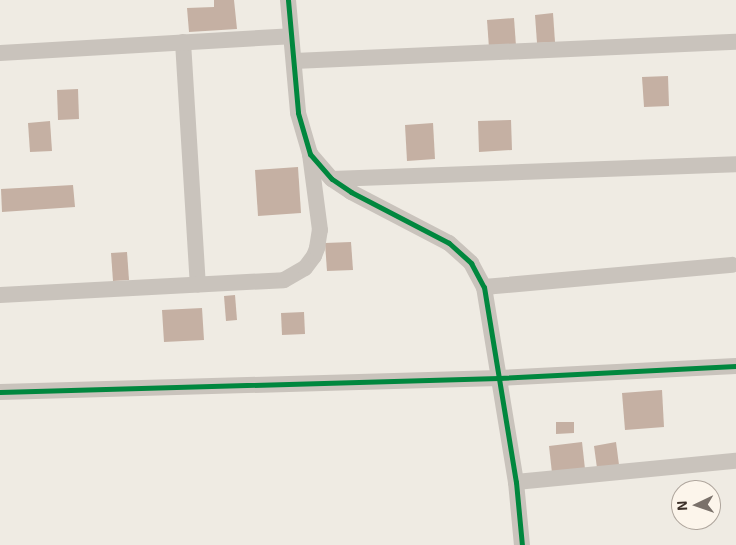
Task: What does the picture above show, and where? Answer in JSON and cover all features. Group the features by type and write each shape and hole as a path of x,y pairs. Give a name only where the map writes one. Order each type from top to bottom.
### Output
{"street":[{"path":"0,295 284,280 308,264 317,248 320,230 310,154 298,113 288,0"},
{"path":"0,53 291,36"},
{"path":"183,42 198,285"},
{"path":"294,61 736,42"},
{"path":"310,154 332,179 361,198 449,243 471,263 484,287 516,482 522,545"},
{"path":"332,179 736,164"},
{"path":"484,287 732,265"},
{"path":"0,392 499,378 736,366"},
{"path":"516,482 736,461"}],"building":[{"path":"214,0 234,0 237,29 189,32 187,8 214,7"},
{"path":"553,13 555,42 537,43 535,15"},
{"path":"514,18 516,46 489,48 487,20"},
{"path":"668,76 669,106 644,107 642,77"},
{"path":"78,89 79,119 58,120 57,90"},
{"path":"511,120 512,150 479,152 478,121"},
{"path":"50,121 52,151 30,152 28,123"},
{"path":"433,123 435,159 407,161 405,125"},
{"path":"298,167 301,213 258,216 255,170"},
{"path":"73,185 75,207 2,212 1,189"},
{"path":"351,242 353,270 327,271 325,243"},
{"path":"127,252 129,280 113,281 111,253"},
{"path":"235,295 237,320 226,321 224,296"},
{"path":"202,308 204,340 164,342 162,310"},
{"path":"304,312 305,334 282,335 281,313"},
{"path":"662,390 664,427 625,430 622,393"},
{"path":"556,422 574,422 574,433 556,434"},
{"path":"582,442 585,469 552,473 549,446"},
{"path":"616,442 619,465 597,468 594,446"}],"cycle path":[{"path":"288,0 298,113 310,154 332,179 351,192 449,243 471,263 484,287 516,482 522,545"},
{"path":"0,392 499,378 736,366"}]}
